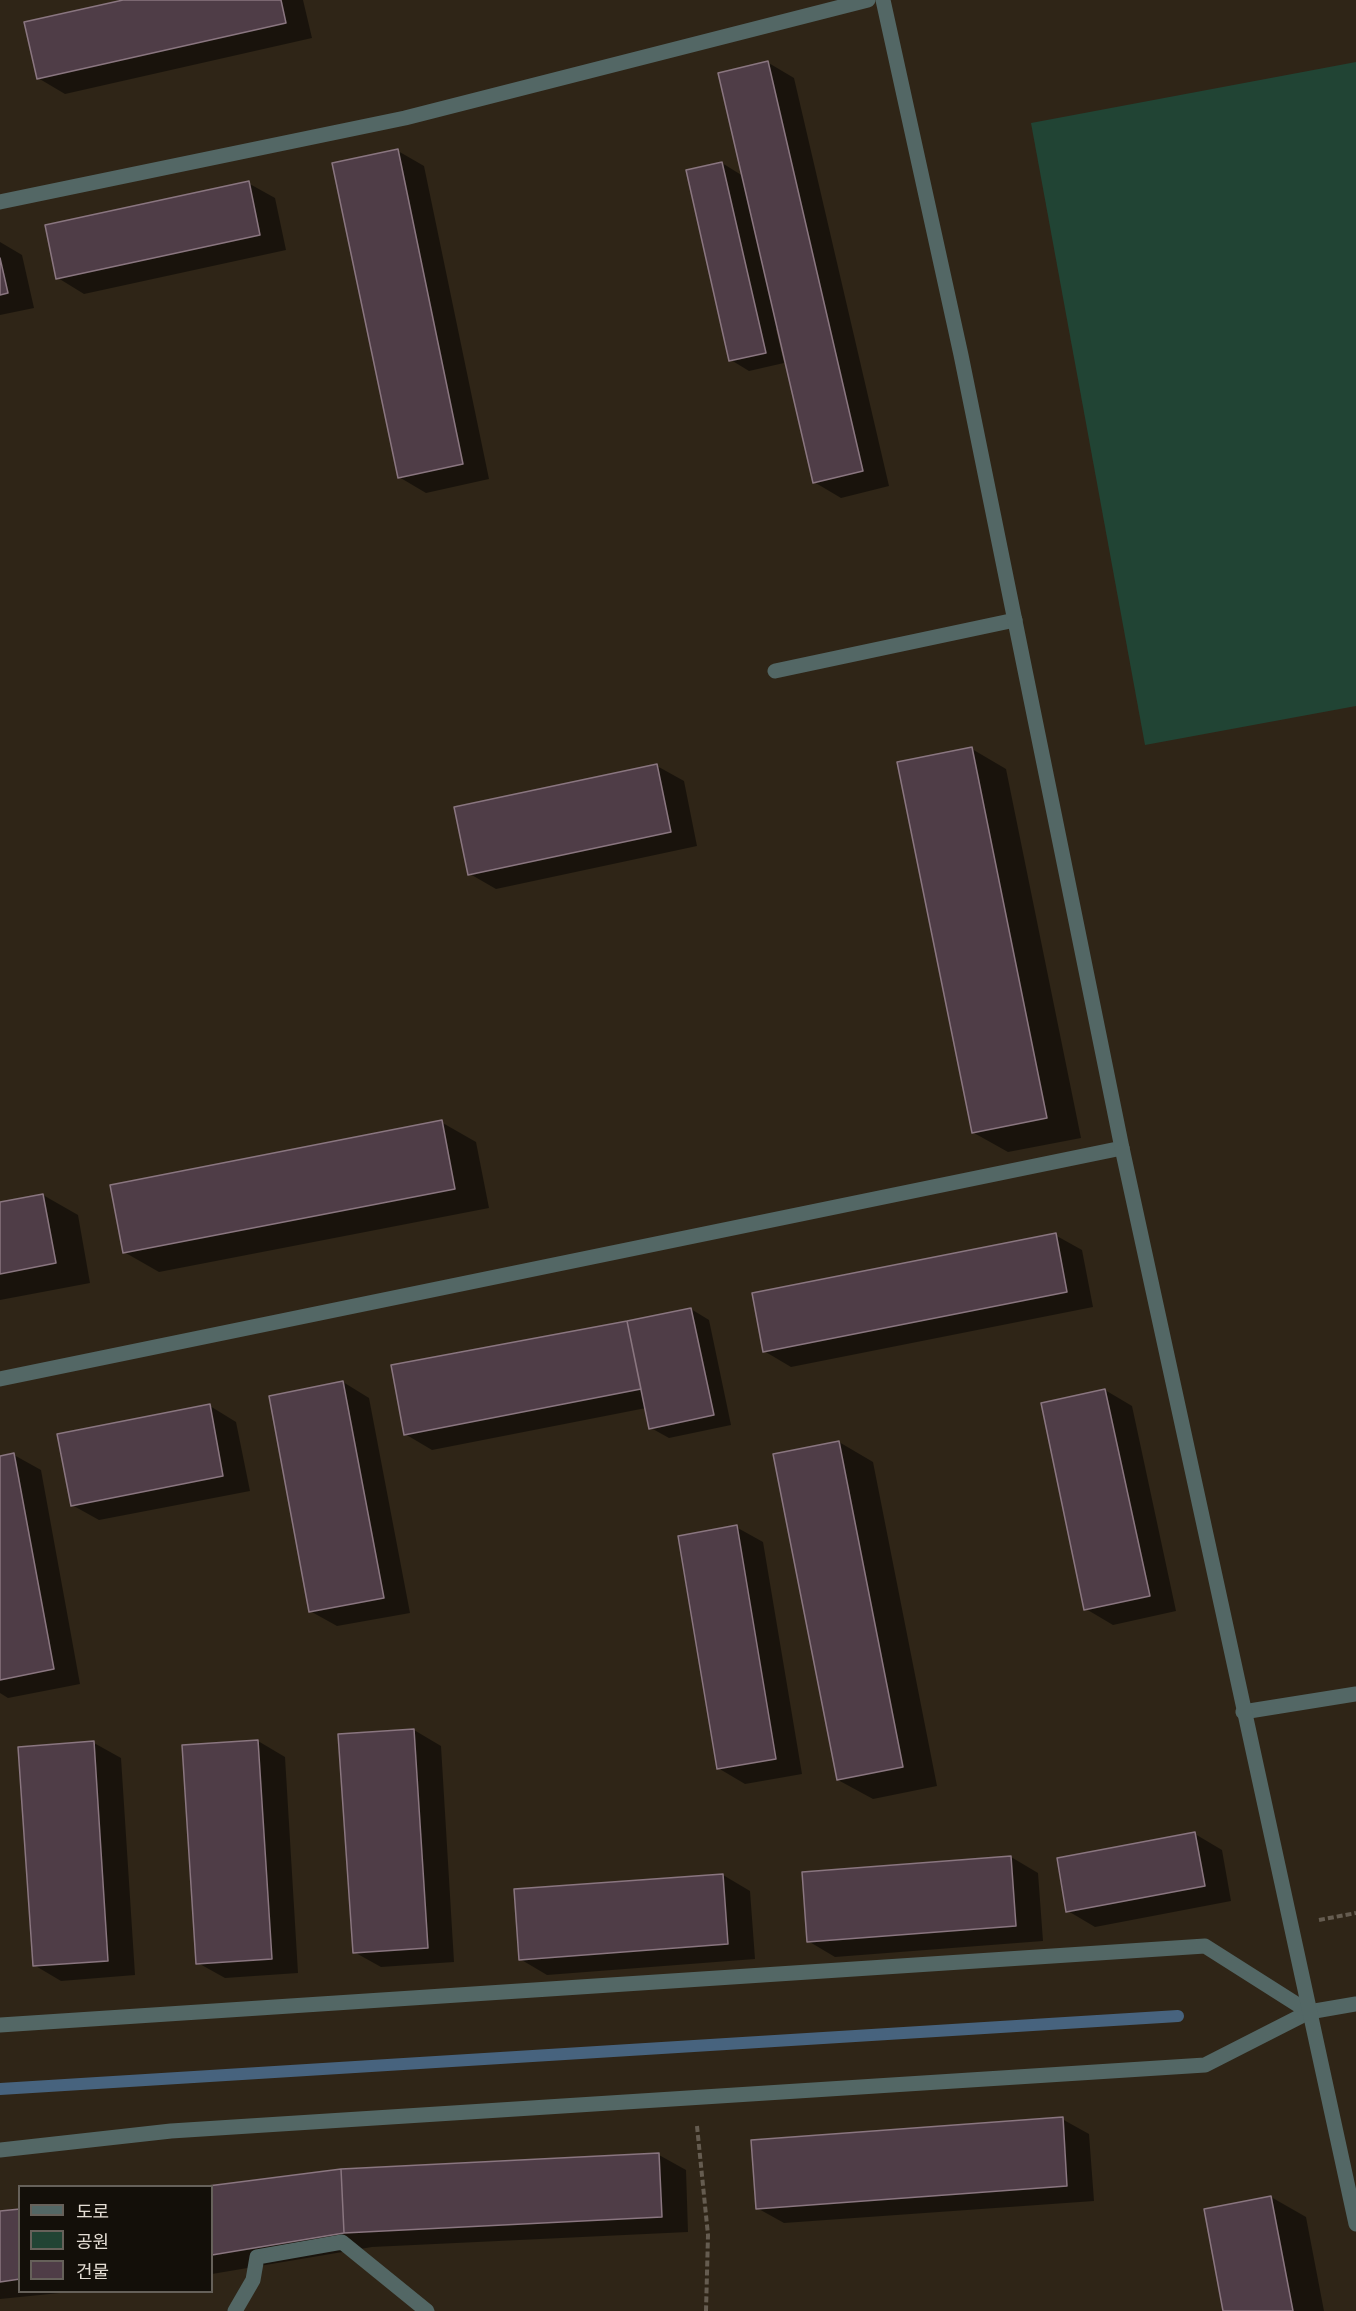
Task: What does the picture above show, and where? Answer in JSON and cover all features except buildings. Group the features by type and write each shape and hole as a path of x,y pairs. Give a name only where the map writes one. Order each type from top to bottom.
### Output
{"street":[{"path":"0,202 405,118 867,0"},
{"path":"883,0 961,355 1122,1148 1356,2224"},
{"path":"775,671 1015,620"},
{"path":"0,1379 1122,1148"},
{"path":"1243,1712 1356,1694"},
{"path":"0,2025 1205,1946 1309,2012"},
{"path":"0,2150 183,2131 1205,2065 1309,2012 1356,2004"},
{"path":"235,2311 253,2280 257,2257 342,2242 427,2311"}],"path":[{"path":"1290,1926 1356,1913"},
{"path":"695,2098 708,2235 706,2311"}],"green space":[{"path":"1356,62 1356,706 1145,745 1031,123"}],"waterway":[{"path":"0,2089 1178,2016"}]}
